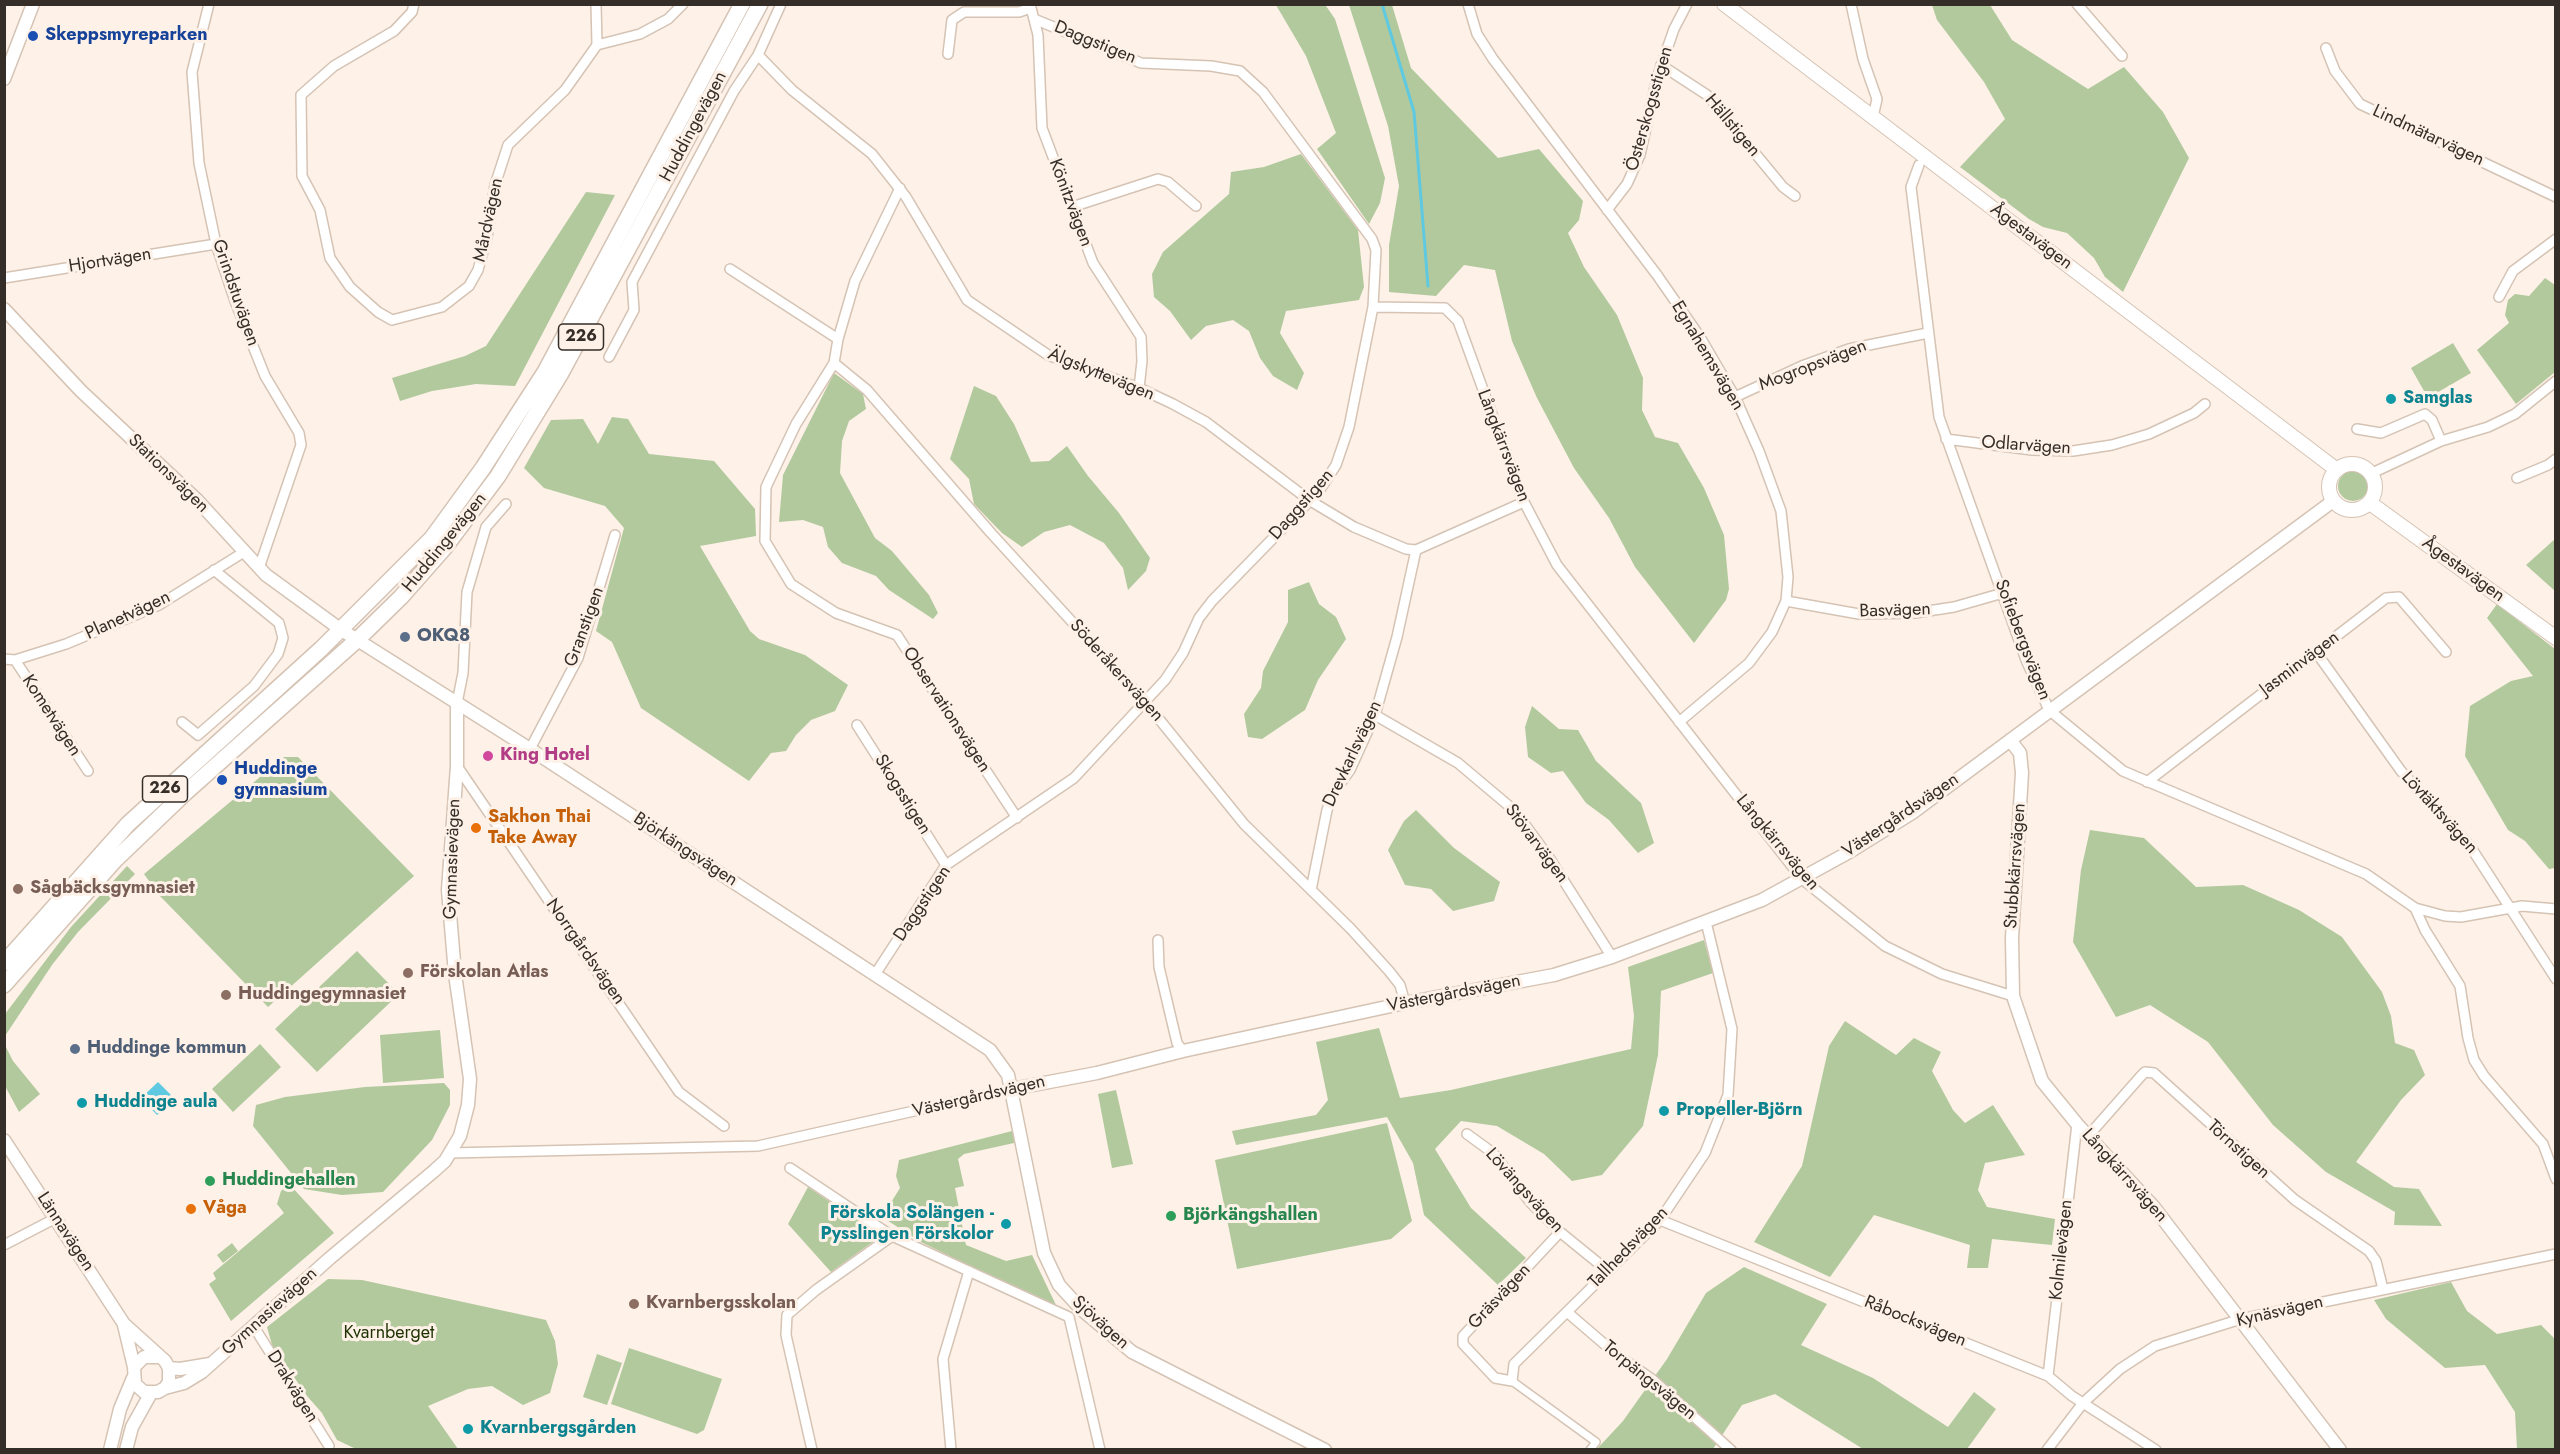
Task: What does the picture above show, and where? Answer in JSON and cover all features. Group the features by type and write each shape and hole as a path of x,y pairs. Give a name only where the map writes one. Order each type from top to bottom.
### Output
{"main road":[{"name":"Huddingevägen","path":"4,963 128,824 340,629 432,538 483,468 545,372 742,4"},
{"name":"Huddingevägen","path":"4,985 123,853 185,793 357,639 401,597 445,547 498,476 561,373 760,4"},
{"name":"Ågestavägen","path":"1724,4 2337,470"},
{"path":"2355,464 2366,467 2370,474 2376,489 2370,503 2356,510 2339,507 2333,501 2329,482 2337,470 2346,465 2355,464"},
{"name":"Ågestavägen","path":"2370,503 2556,638"}],"street":[{"path":"4,79 33,4"},
{"name":"Grindstuvägen","path":"209,4 192,72 199,163 216,244 235,301 265,376 299,433 302,445 259,568"},
{"name":"Mårdvägen","path":"414,4 412,12 394,31 334,66 301,95 302,176 320,210 330,258 350,286 378,312 392,320 442,308 469,286 478,270 487,237 495,185 508,145 565,90 597,45"},
{"path":"596,4 597,45 640,34 668,19 683,4"},
{"name":"Huddingevägen","path":"609,357 634,310 632,282 734,91 758,55 781,4"},
{"name":"Egnahemsvägen","path":"1468,4 1476,34 1493,60 1694,328 1735,398 1759,451 1781,511 1787,552 1786,601 1772,632 1758,655 1679,722"},
{"name":"Österskogsstigen","path":"1607,210 1627,184 1640,155 1661,65 1674,29 1687,4"},
{"path":"1851,4 1863,59 1877,99 1873,117"},
{"path":"2079,5 2122,56"},
{"path":"948,54 952,20 964,12 1019,12 1031,6"},
{"name":"Könitzvägen","path":"1031,6 1038,35 1042,128 1093,263 1141,337 1143,361 1139,388"},
{"name":"Daggstigen","path":"876,973 946,865 1067,784 1146,703 1183,653 1194,628 1212,601 1309,500 1336,465 1349,427 1373,307 1376,250 1372,239 1263,92 1240,71 1212,66 1141,63 1034,19"},
{"name":"Lindmätarvägen","path":"2326,48 2335,71 2360,104 2556,197"},
{"name":"Älgskyttevägen","path":"758,55 792,90 872,154 900,188 967,300 1048,355 1139,388 1206,422 1309,500 1376,537 1406,549 1416,550"},
{"name":"Hällstigen","path":"1661,65 1707,95 1783,187 1795,196"},
{"name":"Sofiebergsvägen","path":"1919,165 1911,187 1939,417 2026,660 2049,710 2106,759 2147,782 2366,874 2415,908 2445,916 2461,917 2522,906 2556,909"},
{"path":"1072,207 1158,179 1168,182 1196,206"},
{"path":"834,363 838,339 855,281 900,188"},
{"path":"2499,297 2513,272 2556,239"},
{"name":"Hjortvägen","path":"4,278 216,244"},
{"path":"730,269 838,339"},
{"name":"Långkärrsvägen","path":"1373,307 1445,309 1458,321 1524,502 1568,581 1802,879 1885,946 1942,974 2013,996 2042,1081 2077,1124 2153,1206 2340,1449"},
{"name":"Stationsvägen","path":"4,309 81,391 197,500 259,568 340,629"},
{"name":"Mogropsvägen","path":"1735,398 1802,366 1849,349 1928,333"},
{"name":"Söderåkersvägen","path":"834,363 867,390 991,533 1146,703 1244,824 1389,971 1400,985 1405,1003"},
{"name":"Observationsvägen","path":"834,363 796,424 766,487 765,541 791,584 836,613 897,635 1017,818"},
{"path":"2370,474 2441,441 2488,427 2515,414 2556,381"},
{"name":"Odlarvägen","path":"1946,439 2032,450 2073,452 2112,445 2150,434 2194,413 2205,404"},
{"path":"2356,429 2381,433 2425,414 2432,420 2441,441"},
{"path":"2517,478 2548,465 2556,459"},
{"name":"Västergårdsvägen","path":"450,1153 758,1146 1012,1089 1097,1073 1183,1051 1405,1003 1554,975 1612,957 1762,900 1802,879 1912,813 2333,501"},
{"path":"1416,550 1524,502"},
{"name":"Gymnasievägen","path":"165,1388 184,1383 212,1363 330,1258 434,1171 450,1153 460,1136 470,1091 466,1040 455,974 448,890 457,766 457,703 463,673 467,592 486,527 506,504"},
{"name":"Granstigen","path":"530,749 578,658 615,535"},
{"name":"Drevkarlsvägen","path":"1311,890 1327,810 1334,792 1350,770 1375,715 1397,637 1416,550"},
{"name":"Planetvägen","path":"10,660 66,644 159,605 244,552"},
{"path":"182,722 198,735 254,686 278,654 283,638 279,623 214,570"},
{"name":"Basvägen","path":"1786,601 1859,614 1915,613 1954,607 2003,593"},
{"name":"Jasminvägen","path":"2147,782 2386,598 2392,596 2403,601 2446,652"},
{"name":"Björkängsvägen","path":"340,629 876,973 990,1050 1008,1075 1012,1089"},
{"name":"Lövtäktsvägen","path":"2316,652 2401,771 2470,846 2556,979"},
{"name":"Kometvägen","path":"10,660 88,771"},
{"name":"Stövarvägen","path":"1375,715 1458,764 1515,811 1550,859 1612,957"},
{"name":"Skogsstigen","path":"858,725 946,865"},
{"name":"Stubbkärrsvägen","path":"2010,740 2020,753 2022,773 2012,938 2013,996"},
{"name":"Norrgårdsvägen","path":"457,766 679,1092 724,1126"},
{"path":"2415,908 2425,930 2460,986 2468,1038 2474,1059 2484,1076 2543,1144 2556,1179"},
{"name":"Tallhedsvägen","path":"1512,1381 1514,1364 1660,1220 1705,1153 1728,1095 1732,1029 1706,922"},
{"path":"1158,940 1159,967 1177,1043 1183,1051"},
{"name":"Törnstigen","path":"2089,1135 2145,1072 2154,1073 2295,1200 2369,1251 2376,1261 2384,1289"},
{"name":"Sjövägen","path":"1012,1089 1044,1253 1059,1285 1081,1309 1132,1352 1325,1449"},
{"name":"Kolmilevägen","path":"2048,1376 2077,1124"},
{"name":"Lövängsvägen","path":"1467,1134 1493,1153 1531,1203 1560,1232 1608,1272"},
{"name":"Lännavägen","path":"4,1140 50,1221 124,1324 159,1357"},
{"path":"790,1168 892,1236 1069,1317 1100,1449"},
{"name":"Råbocksvägen","path":"1660,1220 2048,1376 2083,1403 2156,1449"},
{"path":"4,1245 50,1221"},
{"name":"Gräsvägen","path":"1512,1381 1495,1378 1463,1344 1463,1336 1560,1232"},
{"path":"812,1449 786,1335 787,1315 816,1290 892,1236"},
{"name":"Kynäsvägen","path":"2047,1449 2083,1403 2120,1369 2149,1350 2241,1319 2556,1254"},
{"path":"951,1449 943,1359 969,1271"},
{"name":"Torpängsvägen","path":"1567,1312 1617,1355 1653,1380 1731,1449"},
{"name":"Lännavägen","path":"124,1324 133,1373"},
{"name":"Drakvägen","path":"254,1327 329,1446"},
{"path":"110,1449 120,1409 133,1373 144,1357 159,1357 169,1368 169,1382 165,1388 151,1393 139,1389 133,1373"},
{"name":"Gymnasievägen","path":"169,1368 180,1369 212,1363"},
{"path":"1512,1381 1596,1442 1590,1449"},
{"path":"126,1449 132,1427 151,1393"}],"green space":[{"path":"1276,5 1326,6 1335,19 1385,178 1380,203 1369,224 1317,149 1336,133 1306,56"},
{"path":"1349,5 1392,5 1411,68 1498,158 1539,149 1583,201 1579,220 1568,233 1584,267 1617,315 1643,378 1642,410 1655,437 1678,443 1704,488 1724,535 1729,589 1726,600 1694,643 1635,567 1609,518 1574,468 1537,398 1512,341 1495,270 1464,265 1436,296 1389,292 1389,245 1399,186 1388,126"},
{"path":"1932,5 1990,5 2012,40 2088,89 2124,67 2163,112 2189,158 2123,292 2105,277 2094,258 2067,233 2043,227 2029,219 1960,167 2005,119 1984,82 1937,20"},
{"path":"1301,154 1358,230 1364,287 1359,300 1286,311 1280,333 1304,373 1297,390 1273,376 1260,358 1249,331 1233,320 1206,326 1191,340 1170,311 1154,297 1152,274 1163,252 1229,194 1231,172 1264,167"},
{"path":"586,192 615,195 515,386 476,384 432,391 400,401 392,378 465,356 486,346"},
{"path":"2545,278 2555,285 2555,372 2516,404 2477,350 2509,323 2505,315 2508,300 2515,294 2529,296"},
{"path":"2453,343 2471,373 2428,398 2411,368"},
{"path":"834,373 863,394 866,409 849,421 842,441 840,473 875,538 892,551 929,595 938,613 933,619 889,590 876,576 842,563 828,547 823,527 803,520 779,522 783,475"},
{"path":"974,386 996,396 1014,424 1031,462 1049,461 1067,446 1088,476 1119,513 1150,558 1146,571 1128,590 1123,568 1104,543 1070,525 1044,532 1022,547 1002,533 974,504 969,479 950,459"},
{"path":"612,417 628,419 649,454 714,461 755,509 756,536 700,546 750,631 759,639 805,655 848,685 835,711 811,720 796,735 786,751 771,753 749,781 641,708 612,642 596,631 624,528 605,506 544,488 524,468 551,420 583,419 598,444"},
{"path":"2353,471 2359,472 2367,480 2367,492 2359,500 2353,501 2347,500 2339,492 2338,486 2339,480 2347,472"},
{"path":"2555,539 2555,591 2526,565"},
{"path":"1309,582 1319,604 1336,617 1346,639 1318,680 1305,710 1262,739 1248,737 1244,714 1261,688 1263,671 1288,622 1288,590"},
{"path":"2497,604 2555,649 2555,868 2549,869 2525,841 2508,830 2465,756 2470,706 2511,681 2533,676 2487,618"},
{"path":"1532,706 1559,729 1578,730 1596,761 1641,803 1654,843 1638,853 1609,820 1586,803 1563,771 1551,773 1528,757 1525,727"},
{"path":"284,757 298,757 414,876 268,1007 159,895 144,874"},
{"path":"1416,810 1454,848 1500,882 1494,901 1453,911 1431,889 1405,885 1388,850 1404,821"},
{"path":"2090,830 2144,838 2196,887 2243,885 2299,910 2342,937 2382,992 2391,1016 2395,1043 2414,1050 2425,1075 2401,1100 2356,1162 2394,1187 2419,1189 2442,1226 2394,1225 2395,1212 2326,1172 2273,1125 2208,1042 2150,1005 2116,1017 2073,942 2081,870"},
{"path":"127,866 135,874 78,932 52,965 5,1036 5,1014 71,927"},
{"path":"1704,940 1713,973 1661,991 1658,1055 1643,1126 1602,1175 1572,1181 1544,1154 1497,1126 1461,1121 1435,1149 1471,1208 1526,1258 1498,1285 1424,1215 1413,1163 1387,1117 1236,1145 1232,1131 1316,1115 1328,1100 1316,1042 1379,1028 1400,1098 1451,1090 1631,1049 1634,1016 1628,967"},
{"path":"357,951 399,994 317,1072 275,1029"},
{"path":"1845,1021 1896,1055 1914,1038 1941,1052 1932,1071 1953,1110 1965,1123 1993,1105 2025,1155 1985,1163 1978,1190 1987,1207 2055,1219 2052,1245 1992,1239 1988,1268 1967,1268 1970,1245 1874,1215 1830,1277 1754,1242 1802,1166 1829,1046"},
{"path":"440,1030 444,1078 383,1083 380,1035"},
{"path":"260,1044 281,1067 233,1112 212,1089"},
{"path":"6,1047 13,1061 40,1094 19,1112 5,1086"},
{"path":"444,1083 450,1090 450,1105 432,1140 383,1192 342,1195 304,1189 253,1126 256,1105 285,1097 365,1087"},
{"path":"1116,1090 1133,1164 1112,1168 1098,1094"},
{"path":"1387,1123 1412,1221 1391,1239 1237,1269 1215,1160"},
{"path":"1016,1130 1014,1143 964,1154 958,1159 964,1186 955,1188 966,1245 1006,1261 1032,1255 1056,1305 921,1242 882,1217 900,1188 896,1176 899,1160"},
{"path":"291,1186 334,1233 231,1321 209,1284 216,1279 213,1273 284,1213 277,1204 281,1191"},
{"path":"808,1187 881,1236 831,1272 788,1224"},
{"path":"232,1243 238,1251 223,1263 217,1255"},
{"path":"1744,1267 1827,1304 1801,1345 1873,1378 1948,1427 1974,1392 1996,1409 1967,1449 1863,1449 1775,1394 1742,1405 1713,1449 1596,1450 1623,1421 1667,1359 1706,1293"},
{"name":"Kvarnberget","path":"328,1279 362,1280 546,1320 555,1341 558,1364 550,1393 523,1405 492,1386 468,1389 428,1406 458,1449 356,1449 337,1440 322,1413 307,1396 272,1345 267,1327"},
{"path":"2451,1282 2467,1311 2497,1334 2541,1325 2555,1339 2555,1449 2517,1449 2515,1412 2485,1365 2445,1368 2386,1319 2374,1300"},
{"path":"629,1348 722,1379 704,1430 697,1434 611,1404"},
{"path":"597,1354 622,1363 607,1405 583,1397"}],"water":[{"path":"158,1082 175,1099 157,1115 141,1098"}],"waterway":[{"path":"1382,4 1414,112 1428,286"}],"place":[{"name":"Skeppsmyreparken","path":"33,36"},
{"name":"Samglas","path":"2391,399"},
{"name":"OKQ8","path":"405,637"},
{"name":"King Hotel","path":"488,756"},
{"name":"Huddinge gymnasium","path":"222,780"},
{"name":"Sakhon Thai Take Away","path":"476,828"},
{"name":"Sågbäcksgymnasiet","path":"18,889"},
{"name":"Förskolan Atlas","path":"408,973"},
{"name":"Huddingegymnasiet","path":"226,995"},
{"name":"Huddinge kommun","path":"75,1049"},
{"name":"Huddinge aula","path":"82,1103"},
{"name":"Propeller-Björn","path":"1664,1111"},
{"name":"Huddingehallen","path":"210,1181"},
{"name":"Våga","path":"191,1209"},
{"name":"Björkängshallen","path":"1171,1216"},
{"name":"Förskola Solängen - Pysslingen Förskolor","path":"1006,1224"},
{"name":"Kvarnbergsskolan","path":"634,1304"},
{"name":"Kvarnbergsgården","path":"468,1429"}]}
